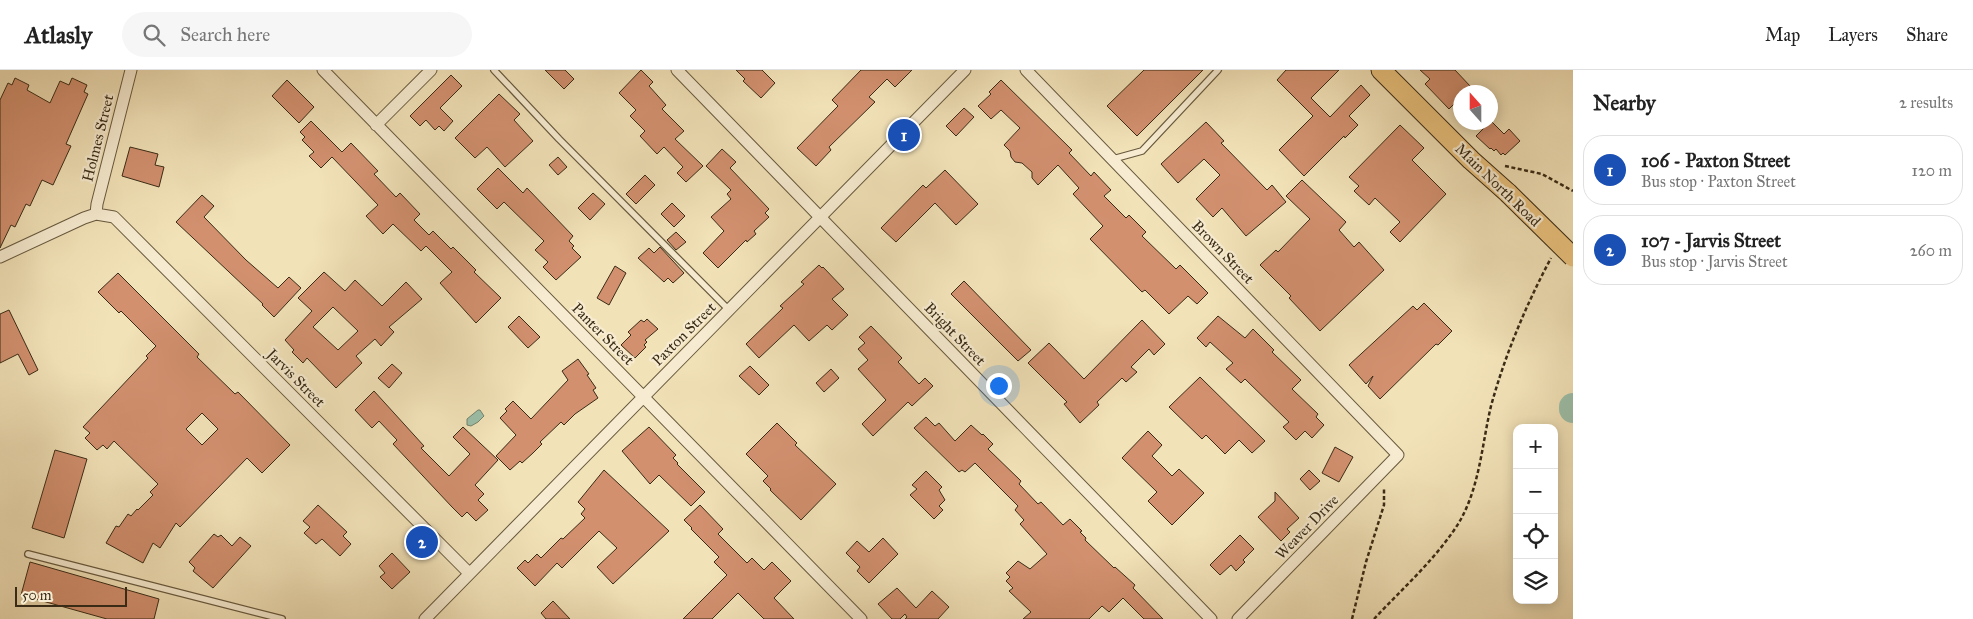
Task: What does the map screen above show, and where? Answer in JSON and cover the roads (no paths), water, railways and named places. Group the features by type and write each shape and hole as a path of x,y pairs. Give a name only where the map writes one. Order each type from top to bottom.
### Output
{"main road":[{"name":"Main North Road","path":"1381,70 1471,160 1508,193 1573,257"}],"street":[{"name":"Panter Street","path":"323,70 644,396 860,619"},
{"path":"376,125 431,70"},
{"name":"Bright Street","path":"677,70 1211,619"},
{"name":"Paxton Street","path":"425,619 965,70"},
{"name":"Brown Street","path":"1026,70 1398,455"},
{"name":"Holmes Street","path":"96,214 127,71"},
{"path":"0,256 96,214"},
{"name":"Jarvis Street","path":"96,214 114,217 469,573"},
{"name":"Weaver Drive","path":"1238,619 1398,455"}],"lane":[{"path":"494,70 558,139 729,310"},
{"path":"1113,160 1142,151 1218,70"},
{"path":"28,554 282,619"}],"place":[{"name":"106 - Paxton Street","path":"904,135"},
{"name":"107 - Jarvis Street","path":"422,542"}]}
